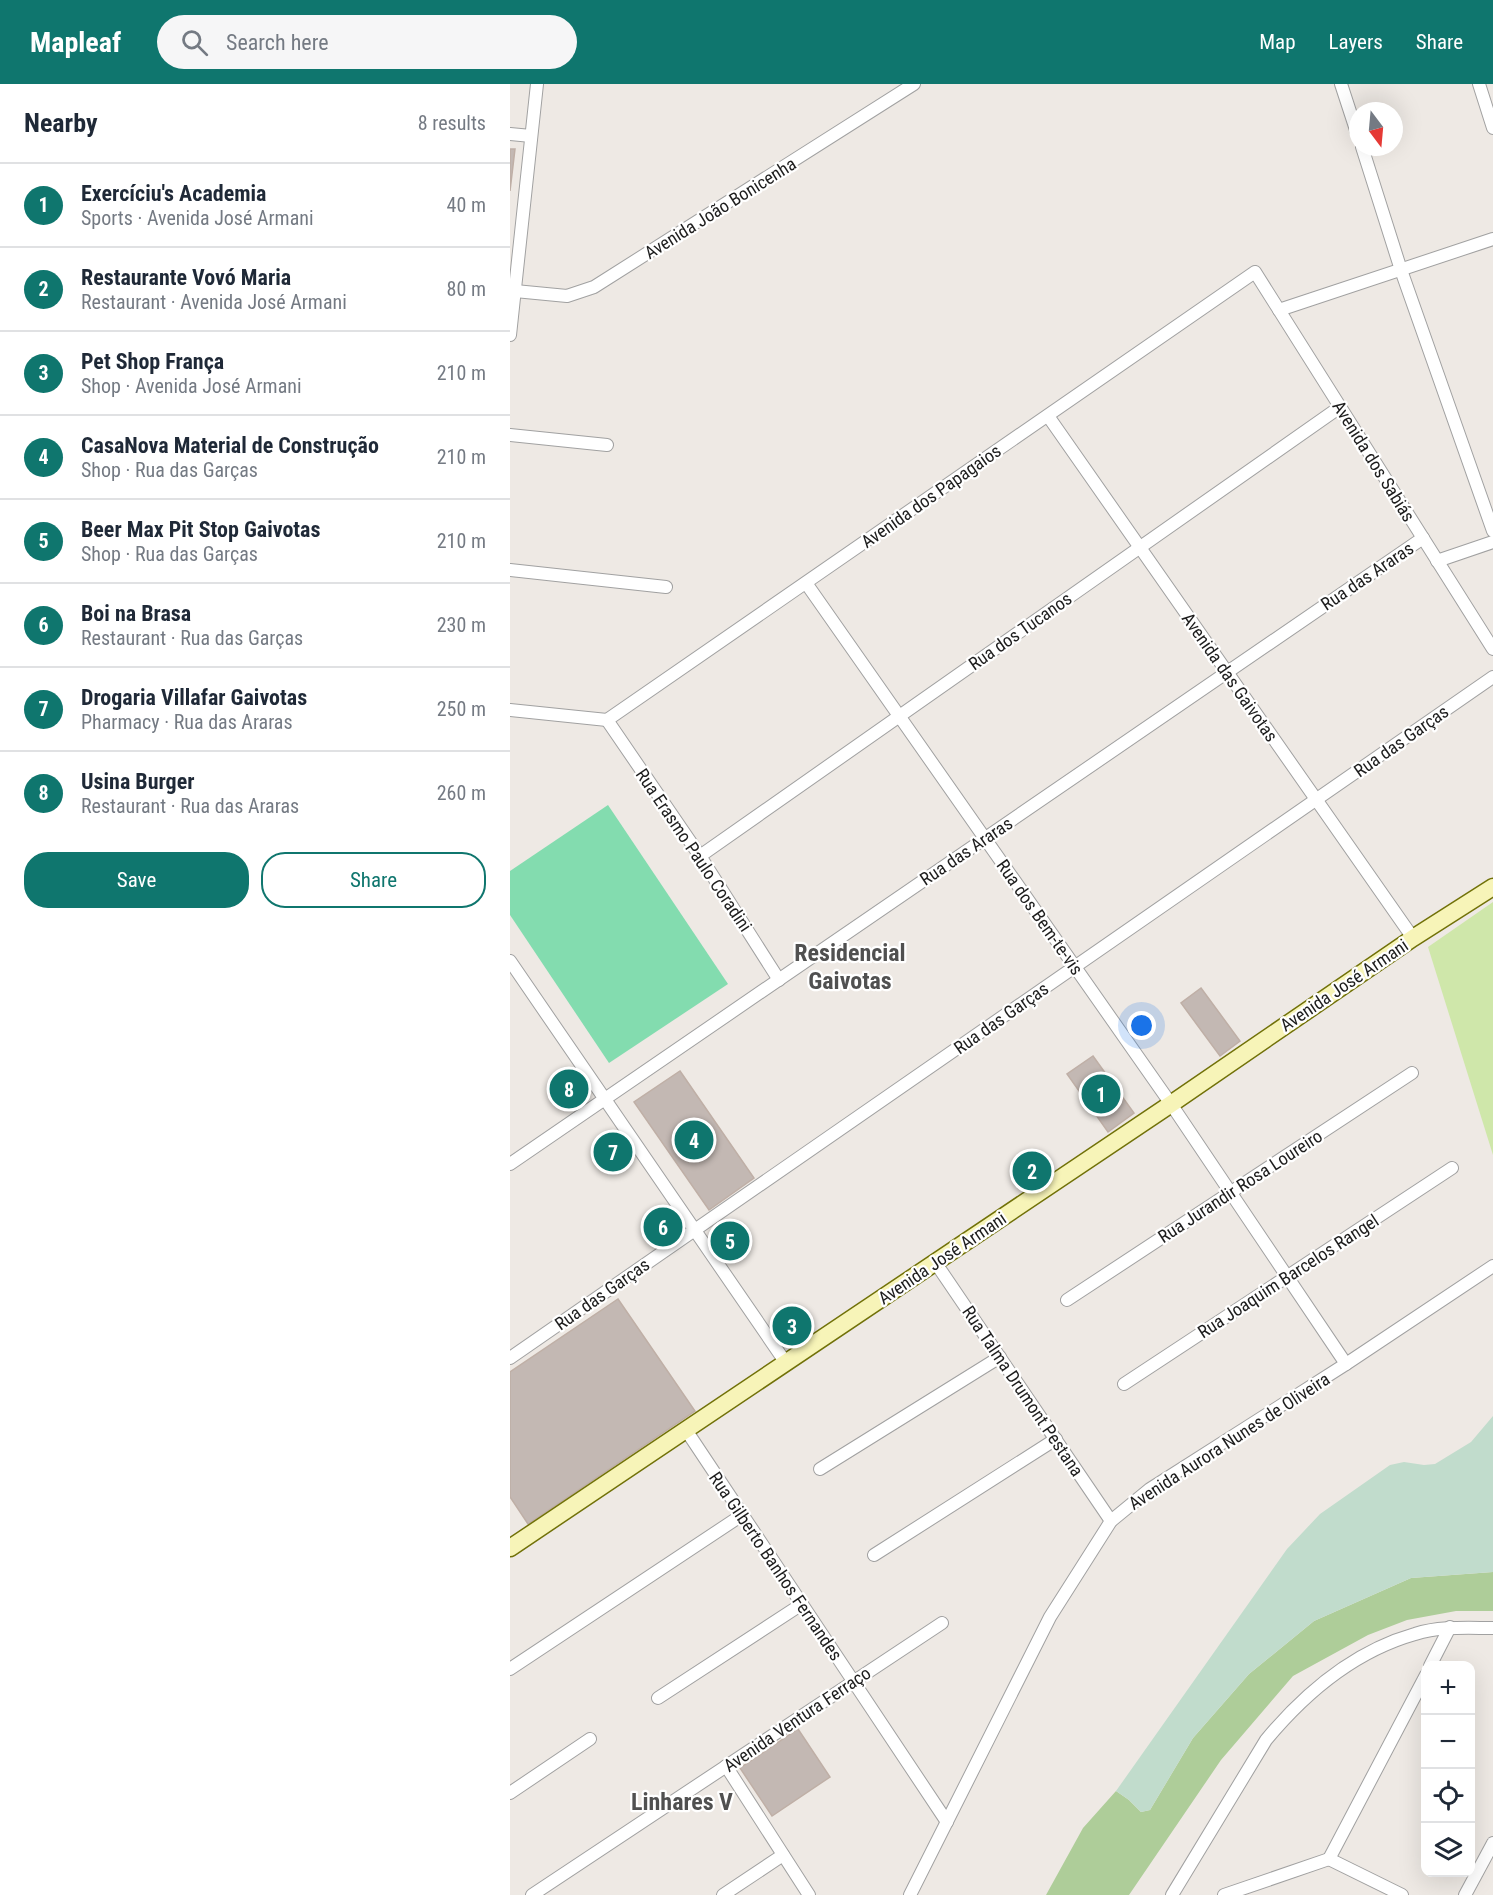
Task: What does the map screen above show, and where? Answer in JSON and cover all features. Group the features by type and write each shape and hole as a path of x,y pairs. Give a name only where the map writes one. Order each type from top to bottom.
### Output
{"main road":[{"name":"Avenida José Armani","path":"511,1545 1171,1104 1413,938 1493,887"}],"street":[{"path":"510,335 513,290 537,84"},
{"name":"Avenida João Bonicenha","path":"513,290 567,296 594,287 914,84"},
{"path":"1341,84 1349,108"},
{"path":"1479,84 1493,128"},
{"path":"510,134 531,136"},
{"path":"1365,156 1401,270 1493,531"},
{"path":"1279,310 1493,239"},
{"name":"Avenida dos Sabiás","path":"1255,272 1493,649"},
{"name":"Avenida dos Papagaios","path":"607,720 1255,272"},
{"name":"Rua dos Tucanos","path":"700,856 1340,407"},
{"name":"Avenida das Gaivotas","path":"1048,416 1413,938"},
{"path":"510,435 607,445"},
{"name":"Rua das Araras","path":"510,1164 1423,538"},
{"path":"1437,561 1493,542"},
{"path":"510,570 666,587"},
{"name":"Rua dos Bem-te-vis","path":"806,583 1171,1104 1346,1364"},
{"name":"Rua das Garças","path":"510,1358 1493,677"},
{"path":"510,710 607,720"},
{"name":"Rua Erasmo Paulo Coradini","path":"607,720 700,856 779,980"},
{"path":"510,961 786,1362"},
{"name":"Rua Jurandir Rosa Loureiro","path":"1067,1300 1412,1073"},
{"name":"Rua Joaquim Barcelos Rangel","path":"1124,1384 1452,1168"},
{"name":"Rua Talma Drumont Pestana","path":"935,1262 1111,1521"},
{"name":"Avenida Aurora Nunes de Oliveira","path":"910,1895 1050,1617 1111,1521 1150,1489 1346,1364 1493,1266"},
{"path":"820,1469 1000,1358"},
{"name":"Rua Gilberto Banhos Fernandes","path":"686,1430 947,1822"},
{"path":"874,1555 1056,1439"},
{"path":"510,1669 742,1515"},
{"path":"657,1698 801,1604"},
{"name":"Avenida Ventura Ferraço","path":"532,1895 942,1623"},
{"path":"1432,1661 1450,1627"},
{"path":"1172,1895 1266,1740 1285,1717 1313,1690 1344,1668 1383,1646 1415,1634 1450,1627 1493,1628"},
{"path":"1329,1860 1421,1683"},
{"path":"510,1793 590,1739"},
{"path":"726,1766 809,1895"},
{"path":"1465,1895 1493,1843"},
{"path":"723,1895 783,1855"},
{"path":"1224,1895 1329,1860 1402,1895"}],"green space":[{"path":"608,805 728,984 609,1063 510,915 510,871"},
{"path":"1493,902 1493,1155 1428,947"},
{"path":"1493,1416 1493,1572 1411,1578 1314,1621 1249,1674 1193,1738 1150,1810 1141,1812 1116,1791 1287,1549 1320,1514 1390,1465 1404,1462 1435,1464 1471,1442"},
{"path":"1493,1572 1493,1611 1456,1611 1407,1620 1368,1635 1293,1676 1221,1760 1129,1895 1046,1895 1083,1828 1116,1791 1141,1812 1150,1810 1193,1738 1249,1674 1314,1621 1411,1578"}],"building":[{"path":"510,149 515,149 510,191"},
{"path":"1201,988 1240,1041 1220,1056 1181,1003"},
{"path":"1093,1056 1134,1113 1108,1132 1067,1074"},
{"path":"680,1071 754,1178 709,1210 634,1102"},
{"path":"618,1299 695,1411 528,1524 510,1497 510,1372"},
{"path":"798,1729 830,1777 772,1816 740,1768"}],"place":[{"name":"Usina Burger","path":"569,1089"},
{"name":"Exercíciu's Academia","path":"1101,1094"},
{"name":"CasaNova Material de Construção","path":"694,1140"},
{"name":"Drogaria Villafar Gaivotas","path":"613,1152"},
{"name":"Restaurante Vovó Maria","path":"1032,1171"},
{"name":"Boi na Brasa","path":"663,1227"},
{"name":"Beer Max Pit Stop Gaivotas","path":"730,1241"},
{"name":"Pet Shop França","path":"792,1326"}],"district":[{"name":"Residencial Gaivotas","path":"850,967"},
{"name":"Linhares V","path":"682,1802"}]}
